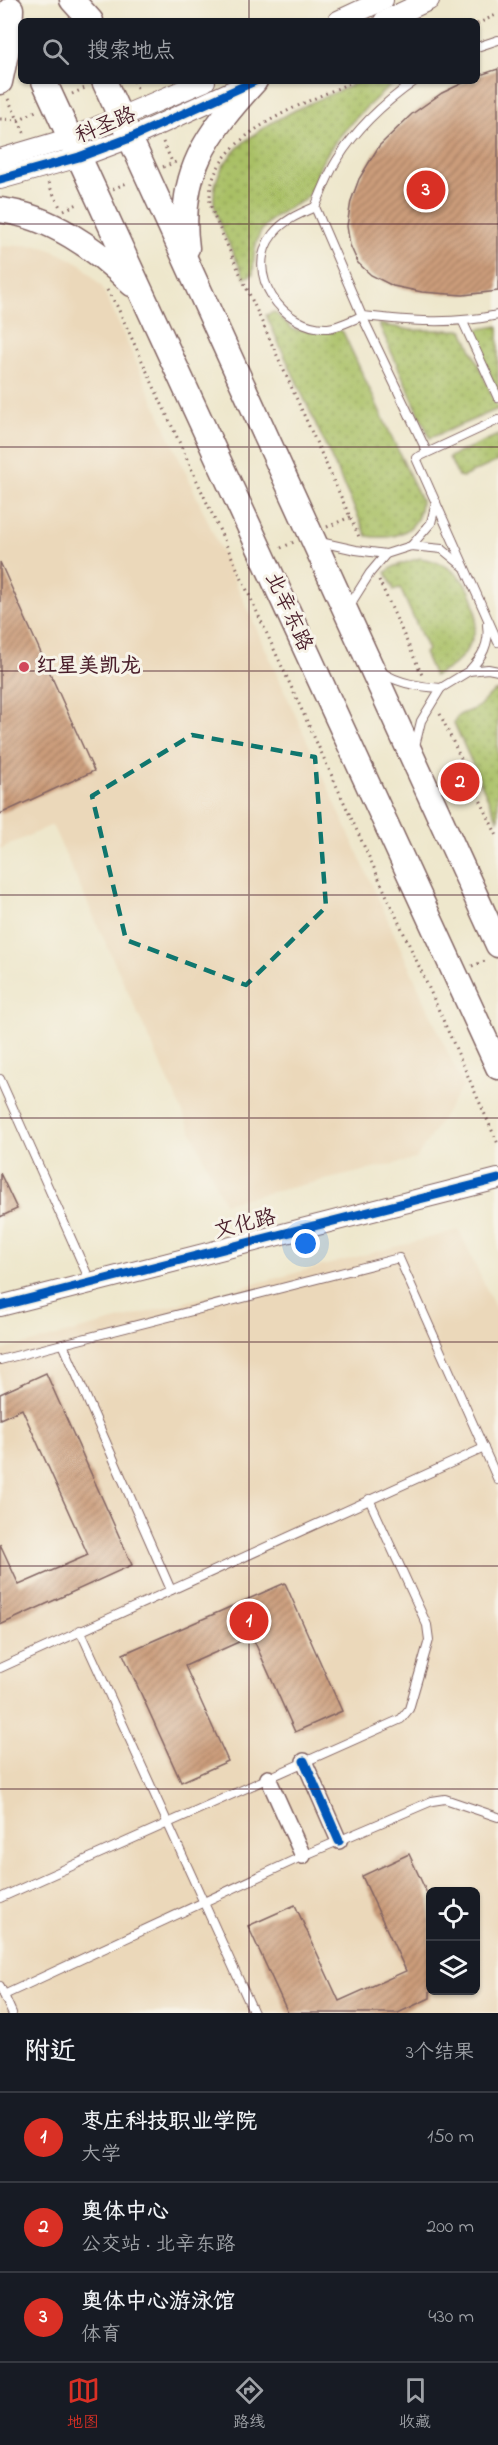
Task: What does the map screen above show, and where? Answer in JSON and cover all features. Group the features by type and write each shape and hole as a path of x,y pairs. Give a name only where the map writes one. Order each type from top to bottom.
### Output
{"main road":[{"path":"67,0 75,18"},
{"path":"72,0 88,18"},
{"path":"9,4 18,24"},
{"path":"0,82 10,35 9,4"},
{"name":"北辛东路","path":"45,84 498,1067"},
{"path":"105,84 498,945"},
{"path":"190,268 184,225 186,193 197,159 228,110 252,84"},
{"path":"0,210 38,220 90,248 117,269 141,293"}],"street":[{"path":"344,18 383,0"},
{"path":"390,18 429,0"},
{"name":"科圣路","path":"125,128 146,107 198,84"},
{"name":"科圣路","path":"0,179 125,128 155,126 248,84"},
{"name":"科圣路","path":"0,159 75,148"},
{"name":"文化路","path":"0,1306 498,1179"},
{"path":"304,1761 339,1841"},
{"path":"268,1778 303,1856"}],"lane":[{"path":"480,46 498,40"},
{"path":"411,84 366,123 336,161 315,207 295,215 272,236 264,254 264,275 270,296 280,310 296,321 314,327 330,328 362,316 416,322 464,322 498,315"},
{"path":"315,207 362,316 427,452"},
{"path":"464,322 498,399"},
{"path":"498,420 416,458 498,642"},
{"path":"411,546 431,523 436,502"},
{"path":"314,540 386,554 411,546 442,549 465,567"},
{"path":"349,617 353,600 373,569 386,554"},
{"path":"413,757 421,721 441,688 469,671 482,657 488,639 482,606"},
{"path":"369,661 387,675 428,687 441,688"},
{"path":"469,671 488,669 498,671"},
{"path":"0,1079 90,1283"},
{"path":"0,1360 399,1258 498,1480"},
{"path":"63,1344 171,1590"},
{"path":"0,1668 484,1448"},
{"path":"0,1898 401,1719 409,1709 429,1640 427,1625 369,1499"},
{"path":"80,1630 254,2013"},
{"path":"4,1995 303,1856 432,1801 445,1799 498,1817"},
{"path":"0,1986 12,2013"}],"path":[{"path":"480,23 498,14"},
{"path":"135,84 146,107"},
{"path":"348,84 256,127 225,157 209,200 214,216 365,550"},
{"path":"155,126 186,193"},
{"path":"38,220 202,150 225,157"},
{"path":"106,289 117,306 247,589 498,1144"},
{"path":"373,569 428,687"},
{"path":"433,700 498,838"}],"highlighted area":[{"path":"192,735 315,757 326,907 246,985 126,940 92,796"}],"shaded area":[{"path":"41,246 81,264 102,287 463,1086 416,1159 224,1203 52,825 0,849 0,247"},
{"path":"459,1230 498,1314 498,2013 0,2013 0,1351"}],"green space":[{"path":"354,84 393,84 366,108 337,140 322,162 307,198 278,214 264,227 256,243 253,274 245,278 222,230 216,210 214,202 217,179 228,158 246,141 268,125"},
{"path":"274,312 294,330 339,330 343,332 421,500 420,511 416,519 404,532 387,537 367,536 266,315"},
{"path":"379,324 411,330 463,330 498,409 430,438"},
{"path":"498,326 498,394 472,330"},
{"path":"498,435 498,461 463,477 458,476 449,457"},
{"path":"419,558 442,564 459,576 470,592 476,610 475,629 468,648 454,664 434,676 424,653 428,650 400,588 394,590 386,572 395,566"},
{"path":"498,690 498,821 454,723 460,715 476,708"}],"building":[{"path":"498,69 498,291 463,295 422,292 393,286 371,275 358,263 350,245 347,226 351,201 359,179 379,146 412,114 442,93 461,84 480,84 480,75"},
{"name":"红星美凯龙","path":"0,562 94,771 0,814"},
{"path":"0,1173 17,1209 0,1217"},
{"path":"46,1373 132,1565 0,1625 0,1544 19,1585 88,1555 22,1409 0,1419 0,1394"},
{"path":"285,1583 342,1711 295,1732 252,1636 185,1666 228,1761 181,1782 123,1654"},
{"path":"409,1854 426,1891 426,1995 430,1995 430,1998 398,2013 288,2013 248,1926 295,1905 339,2001 406,1971 362,1876"}],"cycle path":[{"path":"0,179 79,157 130,138 248,84"},
{"path":"0,1306 498,1179"},
{"path":"304,1761 339,1841"}],"place":[{"name":"奥体中心游泳馆","path":"426,190"},
{"name":"红星美凯龙","path":"24,667"},
{"name":"奥体中心","path":"460,782"},
{"name":"枣庄科技职业学院","path":"249,1621"}]}
